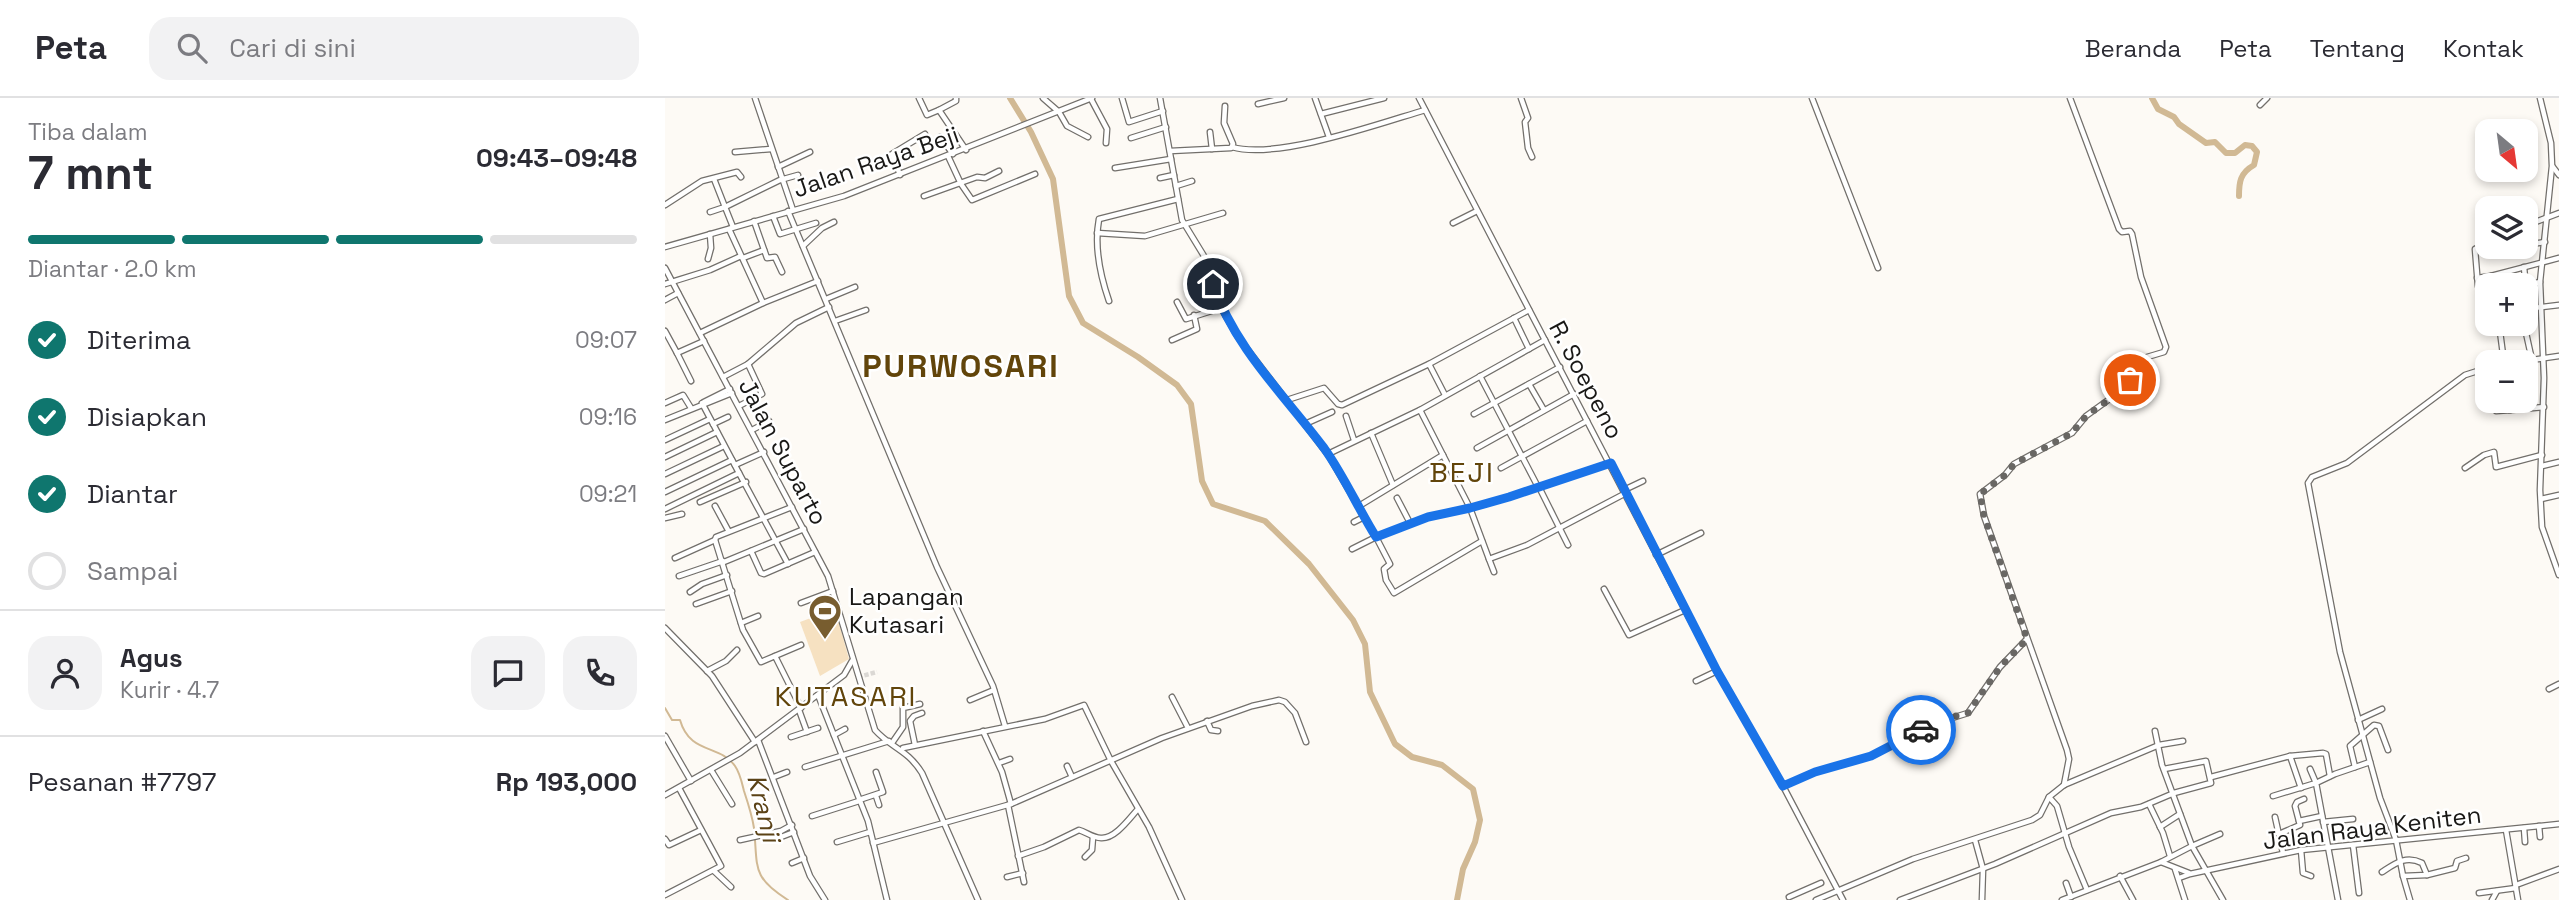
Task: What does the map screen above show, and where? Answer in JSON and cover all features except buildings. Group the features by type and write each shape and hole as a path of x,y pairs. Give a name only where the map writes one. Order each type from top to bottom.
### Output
{"street":[{"path":"755,98 796,229 941,576 994,690 1005,726"},
{"path":"919,98 928,115 957,101 956,98"},
{"path":"1043,98 1059,112 1068,126 1088,137"},
{"path":"1092,98 1107,129 1106,143"},
{"name":"Jalan Raya Beji","path":"666,248 844,196 1092,98"},
{"path":"1122,98 1129,122 1163,111"},
{"path":"1160,98 1185,225 1204,256 1221,307 1238,337 1328,454 1390,564 1384,569 1385,577 1400,601"},
{"path":"1258,104 1284,98"},
{"path":"1315,98 1328,137"},
{"path":"1321,114 1384,98"},
{"name":"R. Soepeno","path":"1419,98 1717,671 1783,786 1843,900"},
{"path":"1521,98 1528,118 1525,121 1528,148 1532,157"},
{"path":"1812,98 1878,268"},
{"path":"2064,785 2069,756 1984,516 1980,494 2005,475 2014,464 2072,433 2086,416 2129,385 2127,363 2164,352 2166,347 2141,277 2132,234 2119,229 2070,98"},
{"path":"2260,105 2267,98"},
{"path":"2540,98 2551,143 2552,166 2540,282 2544,407 2542,527 2559,575"},
{"path":"1225,106 1224,122 1232,147"},
{"path":"939,110 966,149"},
{"path":"1170,151 1232,147 1263,150 1295,146 1425,110"},
{"path":"1131,138 1166,127"},
{"path":"1210,132 1212,149"},
{"path":"900,175 892,154 925,134"},
{"path":"940,137 961,184 972,200 1035,174"},
{"path":"735,152 771,149"},
{"path":"778,167 810,152"},
{"path":"1115,168 1171,159"},
{"path":"2552,166 2559,175"},
{"path":"924,196 999,171"},
{"path":"665,205 693,186 737,172 741,177"},
{"path":"710,212 798,175"},
{"path":"1160,178 1174,175"},
{"path":"714,179 742,257 763,303"},
{"path":"1176,186 1192,181"},
{"path":"1109,301 1099,262 1097,233 1102,217 1178,199"},
{"path":"1453,223 1477,211"},
{"path":"1097,233 1145,236 1223,212"},
{"path":"2538,220 2559,213"},
{"path":"772,215 779,234 816,223"},
{"path":"754,221 768,258 775,257 782,272"},
{"path":"803,246 822,228 834,222"},
{"path":"708,259 710,234"},
{"path":"2538,243 2545,242"},
{"path":"665,284 764,250"},
{"path":"2502,273 2559,258"},
{"path":"2523,267 2524,273"},
{"name":"Jalan Suparto","path":"665,268 815,552 832,591 875,730 891,742"},
{"path":"700,333 818,281"},
{"path":"826,299 855,287"},
{"path":"665,300 678,293"},
{"path":"1177,302 1186,319 1221,307"},
{"path":"2538,308 2559,305"},
{"path":"723,377 748,364 792,326 829,306"},
{"path":"835,321 866,310"},
{"path":"1287,400 1324,388 1342,405 1429,364 1529,310"},
{"path":"1172,340 1197,329 1194,315"},
{"path":"1514,318 1529,349"},
{"path":"666,335 691,381"},
{"path":"1328,454 1420,410 1545,340"},
{"path":"677,353 703,341"},
{"path":"2538,359 2559,356"},
{"path":"739,406 763,392 748,364"},
{"path":"1429,364 1445,395"},
{"path":"1474,414 1560,367"},
{"path":"2402,900 2410,898 2396,840 2380,798 2340,652 2308,483 2312,477 2347,463 2465,375 2475,372"},
{"path":"1480,376 1568,545"},
{"path":"1529,384 1544,410"},
{"path":"665,420 731,391"},
{"path":"1477,448 1574,394"},
{"path":"665,403 683,395 691,408"},
{"path":"703,403 788,564"},
{"path":"2538,408 2544,407"},
{"path":"1420,410 1470,508 1494,572"},
{"path":"1305,424 1332,412"},
{"path":"1346,416 1354,440"},
{"path":"665,440 728,417"},
{"path":"752,429 769,421"},
{"path":"1501,468 1587,421"},
{"path":"665,457 717,432"},
{"path":"1371,433 1393,485"},
{"path":"665,474 724,446"},
{"path":"665,492 764,452"},
{"path":"2466,468 2484,455 2494,452 2496,467 2542,455"},
{"path":"1359,506 1443,455"},
{"path":"2542,466 2559,462"},
{"path":"1352,549 1409,523 1470,508 1611,463"},
{"path":"665,509 739,473"},
{"path":"1489,559 1527,545 1643,481"},
{"path":"700,502 746,482"},
{"path":"2541,499 2559,495"},
{"path":"1397,498 1409,523"},
{"path":"715,506 728,530"},
{"path":"675,558 715,540 728,530 792,507"},
{"path":"665,518 682,514"},
{"path":"1355,522 1364,517"},
{"path":"679,576 723,562 804,529"},
{"path":"1656,555 1701,533"},
{"path":"715,540 747,641 761,662 801,645"},
{"path":"1394,593 1482,541"},
{"path":"751,551 762,574 815,552"},
{"path":"690,592 702,584 727,575"},
{"path":"1604,589 1629,635 1685,610"},
{"path":"696,604 732,591"},
{"path":"801,603 832,591"},
{"path":"741,623 758,616"},
{"path":"665,628 707,671 757,741 774,777 813,881 825,900"},
{"path":"1783,786 1815,772 1871,756 1927,727 1968,713 2000,667 2027,639"},
{"path":"707,671 726,661 737,650"},
{"path":"775,656 800,709 807,732"},
{"path":"665,795 711,771 757,741 844,675 852,660"},
{"path":"1696,681 1717,671"},
{"path":"844,675 853,673 858,677"},
{"path":"2549,689 2559,684"},
{"path":"970,700 994,690"},
{"path":"818,695 870,832 887,900"},
{"path":"1173,697 1188,728"},
{"path":"873,843 942,821 1009,804 1188,728 1252,706 1279,700 1291,706 1306,741"},
{"path":"805,767 891,742 903,728 902,708 921,704"},
{"path":"901,748 908,749 915,745 1045,719 1082,705 1149,827 1182,900"},
{"path":"2358,720 2382,709"},
{"path":"915,745 910,721 922,713"},
{"path":"1207,721 1210,730 1218,731"},
{"path":"2355,767 2350,746 2362,733 2378,725 2388,750"},
{"path":"791,737 818,728"},
{"path":"834,735 845,729"},
{"path":"983,731 999,763 1024,882"},
{"path":"2155,732 2164,769 2192,846 2223,900"},
{"path":"665,736 691,781"},
{"path":"1816,900 1913,859 2037,818 2049,797 2064,785 2159,746 2183,741"},
{"path":"891,742 915,761 922,772 978,900"},
{"path":"2211,777 2290,756 2325,753 2330,776"},
{"path":"2290,756 2301,788"},
{"path":"999,763 1010,759"},
{"path":"1900,900 1983,869 2111,813 2150,804 2174,793 2210,783 2206,761 2164,769"},
{"path":"2273,796 2370,762"},
{"path":"1067,766 1072,777"},
{"path":"2310,769 2316,783 2338,900"},
{"path":"711,771 732,804"},
{"path":"774,777 787,772"},
{"path":"811,816 883,792 876,772"},
{"path":"671,900 666,895 721,865 679,788"},
{"path":"876,796 879,805"},
{"path":"2049,797 2057,806 2087,890"},
{"path":"2279,834 2299,826 2295,806 2304,799"},
{"path":"2150,804 2171,856"},
{"path":"1018,856 1079,830 1099,839 1108,837 1127,822 1137,809"},
{"path":"2160,827 2181,814"},
{"path":"2299,821 2322,816"},
{"path":"2275,817 2283,853"},
{"path":"2323,822 2353,819"},
{"name":"Jalan Raya Keniten","path":"2179,878 2301,850 2559,824"},
{"path":"740,840 781,831 792,825"},
{"path":"2539,826 2540,837"},
{"path":"2524,828 2525,842"},
{"path":"665,839 669,845 701,830"},
{"path":"2506,830 2518,900"},
{"path":"781,837 794,832"},
{"path":"838,842 870,832"},
{"path":"2062,900 2161,862 2220,834"},
{"path":"1085,857 1092,850 1093,836"},
{"path":"1975,840 1983,869 1982,900"},
{"path":"2353,845 2359,893"},
{"path":"2301,850 2303,873 2311,876"},
{"path":"792,863 804,858"},
{"path":"2403,876 2427,875 2455,868 2456,861 2466,858"},
{"path":"2382,872 2400,860 2413,859 2420,862 2427,875"},
{"path":"2161,862 2190,874"},
{"path":"2175,869 2185,900"},
{"path":"2479,893 2516,886 2559,869"},
{"path":"714,870 731,887"},
{"path":"1007,877 1023,873"},
{"path":"2120,876 2133,900"},
{"path":"1789,897 1821,883"},
{"path":"2066,883 2071,897"},
{"path":"2492,900 2497,891"}],"shaded area":[{"name":"Lapangan Kutasari","path":"835,609 849,659 820,676 800,622"}],"waterway":[{"path":"1010,98 1031,132 1053,179 1069,296 1083,323 1177,385 1191,404 1202,481 1213,504 1265,521 1309,564 1353,620 1365,644 1370,692 1395,744 1412,757 1442,765 1473,789 1480,820 1475,842 1463,869 1457,900"},
{"path":"2152,98 2158,109 2174,117 2179,124 2206,143 2215,142 2226,153 2235,153 2245,145 2252,146 2257,152 2254,165 2241,178 2239,196"},
{"name":"Kranji","path":"665,708 672,720 680,720 691,739 721,754 735,766 752,818 759,870 768,885 788,900"}],"tunnel":[{"path":"858,677 877,672"}],"way so far":[{"path":"1921,730 1945,719 1968,713 2000,667 2027,639 1984,516 1980,494 2005,475 2014,464 2072,433 2086,416 2129,385 2130,380"}],"place":[{"name":"Lapangan Kutasari","path":"825,641"}],"district":[{"name":"PURWOSARI","path":"961,366"},
{"name":"BEJI","path":"1462,472"},
{"name":"KUTASARI","path":"846,696"}],"route":[{"path":"1213,284 1230,325 1329,456 1376,537 1428,517 1509,497 1611,463 1717,671 1783,786 1815,772 1871,756 1921,730"}]}
